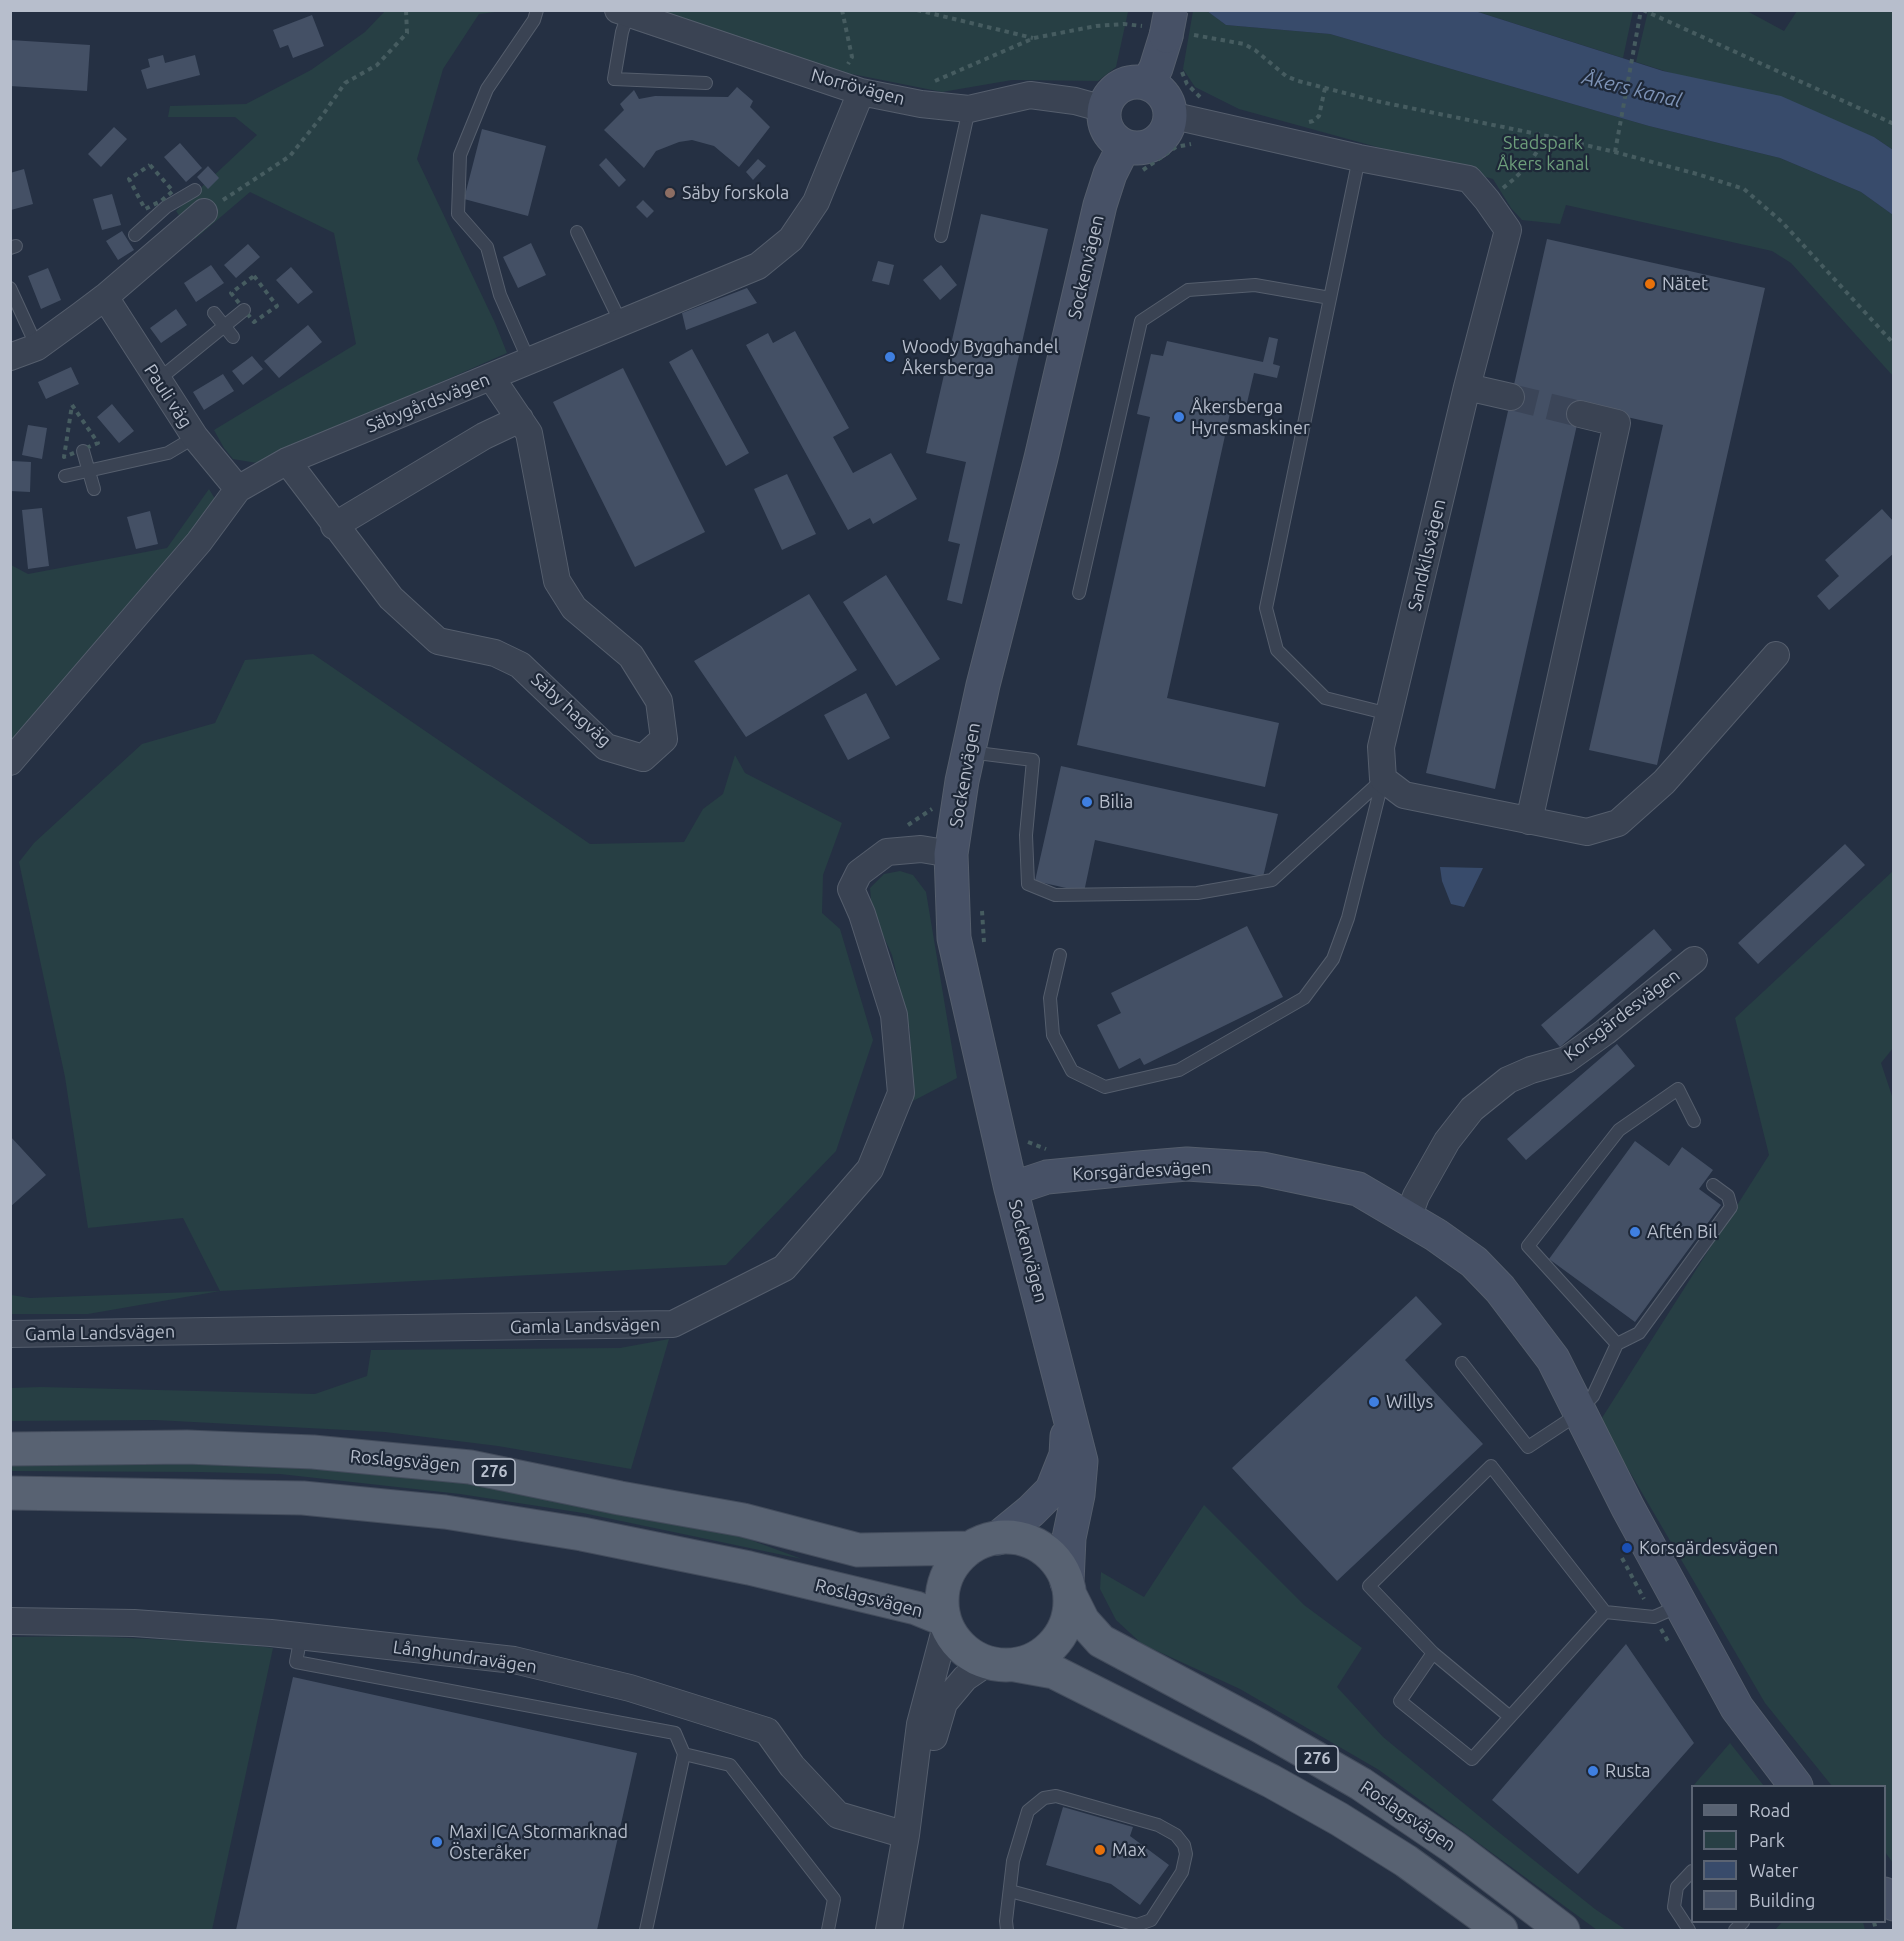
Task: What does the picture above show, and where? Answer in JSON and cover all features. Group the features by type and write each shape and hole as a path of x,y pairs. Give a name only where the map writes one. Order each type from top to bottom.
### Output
{"main road":[{"name":"Roslagsvägen","path":"10,1449 221,1449 313,1452 470,1467 620,1498 744,1520 858,1550 984,1543"},
{"name":"Roslagsvägen","path":"10,1493 303,1498 445,1512 582,1534 749,1568 916,1608 945,1622"},
{"path":"1028,1541 1041,1547 1057,1563 1068,1588 1070,1609 1066,1623 1056,1640 1041,1655 1029,1661 1001,1664 963,1649 945,1622 942,1598 944,1584 950,1570 958,1558 984,1543 1028,1541"},
{"name":"Roslagsvägen","path":"1068,1588 1083,1621 1101,1641 1361,1784 1455,1848 1563,1930"},
{"name":"276","path":"1001,1664 1054,1672 1271,1781 1340,1819 1406,1861 1501,1930"}],"street":[{"name":"Norrövägen","path":"623,12 861,92 921,104 969,109 1030,95 1075,101 1104,109"},
{"path":"1148,83 1156,68 1169,27"},
{"path":"1148,83 1167,101 1170,115 1165,134 1156,143 1143,148 1130,148 1131,160 1106,128 1104,109 1109,96 1117,88 1124,84 1148,83"},
{"name":"Säbygårdsvägen","path":"10,762 199,542 238,489 287,461 758,266 791,239 816,202 861,92"},
{"name":"Sandkilsvägen","path":"1170,115 1203,111 1359,158 1469,179 1508,230 1467,387 1381,747 1383,779"},
{"name":"Sockenvägen","path":"1068,1588 1069,1538 1078,1495 1081,1461 1011,1189 954,938 951,854 962,781 983,685 1041,458 1100,206 1110,174 1131,160"},
{"path":"10,357 37,346 105,297 172,215 200,201"},
{"name":"Pauli väg","path":"105,297 195,437 238,489"},
{"name":"Säby hagväg","path":"287,461 390,598 438,641 495,653 520,665 606,747 643,758 664,739 659,701 630,656 574,608 557,581 529,433 491,377"},
{"path":"1467,387 1511,397"},
{"path":"1529,820 1617,423 1580,414"},
{"path":"334,526 484,436 520,419"},
{"path":"1383,779 1404,795 1587,832 1618,823 1664,782 1776,656"},
{"name":"Gamla Landsvägen","path":"10,1335 673,1324 784,1268 870,1168 901,1093 894,1015 862,914 851,889 859,873 887,852 921,849 951,854"},
{"name":"Korsgärdesvägen","path":"1408,1218 1416,1197 1447,1141 1472,1109 1508,1080 1531,1070 1566,1060 1605,1032 1694,960"},
{"name":"Korsgärdesvägen","path":"1011,1189 1047,1177 1129,1168 1187,1164 1262,1169 1358,1189 1436,1234 1474,1262 1500,1289 1553,1359 1628,1508 1667,1611 1795,1785"},
{"name":"Sockenvägen","path":"984,1543 1031,1511 1052,1490 1066,1455 1069,1410"},
{"name":"Långhundravägen","path":"10,1621 134,1623 301,1636 514,1660 630,1688 767,1731 792,1766 838,1815 906,1835"},
{"path":"889,1930 906,1835 920,1724 945,1622"},
{"path":"906,1835 944,1703 965,1678 1001,1664"}],"lane":[{"path":"530,361 500,295 487,247 458,214 460,155 487,89 534,20 537,10"},
{"path":"623,12 614,78 706,83"},
{"path":"941,236 969,109"},
{"path":"1359,158 1266,608 1276,650 1325,698 1389,714"},
{"path":"135,235 172,215"},
{"path":"577,232 621,323"},
{"path":"1079,593 1141,321 1188,290 1255,285 1330,298"},
{"path":"10,288 37,346"},
{"path":"158,380 244,310"},
{"path":"214,313 233,338"},
{"path":"65,476 168,453 195,437"},
{"path":"83,450 94,489"},
{"path":"968,752 1033,760 1026,835 1028,884 1055,895 1197,893 1272,880 1383,779"},
{"path":"1060,955 1050,998 1053,1035 1072,1071 1105,1087 1179,1070 1304,998 1334,959 1348,918 1383,779"},
{"path":"1617,1344 1527,1246 1619,1130 1678,1089 1694,1121"},
{"path":"1462,1363 1528,1447 1566,1422 1593,1396 1617,1344 1639,1333 1731,1206 1728,1196 1713,1185"},
{"path":"1510,1717 1433,1653 1369,1586 1491,1466 1605,1612"},
{"path":"1433,1653 1400,1701 1473,1759 1605,1612 1667,1611"},
{"path":"301,1636 296,1662 675,1733 684,1754 646,1930"},
{"path":"684,1754 730,1765 834,1899 828,1930"},
{"path":"1007,1930 1010,1891 1013,1861 1028,1810 1044,1798 1056,1796 1158,1825 1176,1835 1184,1845 1186,1854 1182,1872 1151,1920 1136,1928 1010,1891"},
{"path":"1689,1930 1674,1907 1677,1887 1691,1872"}],"path":[{"path":"200,201 290,156 345,83 377,65 407,33 406,10"},
{"path":"837,84 852,57 842,10"},
{"path":"917,10 1034,38"},
{"path":"1615,153 1642,10 1893,124"},
{"path":"921,104 928,84 1034,38 1096,26 1125,24 1169,27 1244,44 1255,50 1286,76 1298,81 1376,101 1547,136 1697,174 1744,189 1782,222 1893,344"},
{"path":"1131,160 1155,160 1176,147 1197,144 1203,111 1196,94 1187,84 1182,66"},
{"path":"1303,123 1313,121 1319,116 1325,88"},
{"path":"1487,200 1529,164 1547,136"},
{"path":"150,165 173,191 172,215 146,209 129,178 150,165"},
{"path":"901,827 912,824"},
{"path":"981,903 985,947"},
{"path":"1024,1134 1029,1142 1051,1151"},
{"path":"1622,1557 1667,1611 1672,1648"}],"green space":[{"path":"1118,10 1128,12 1116,67 1098,81 1012,80 942,92 827,69 660,11"},
{"path":"385,11 503,11 479,14 443,69 417,159 507,353 257,463 233,459 214,430 356,344 334,233 250,192 195,239 176,211 257,135 235,117 168,117 170,106 246,104 311,70 365,32"},
{"name":"Stadspark Åkers kanal","path":"1193,11 1207,11 1226,25 1330,34 1649,126 1780,158 1861,192 1893,215 1893,376 1791,263 1772,251 1566,205 1560,224 1522,220 1511,208 1493,179 1239,109 1195,87 1183,69"},
{"path":"1475,11 1633,11 1623,58"},
{"path":"1648,11 1747,11 1784,31 1797,11 1893,11 1893,150 1874,137 1636,62"},
{"path":"209,489 218,504 11,747 11,565 28,574 167,548"},
{"path":"313,654 590,844 684,842 703,809 723,794 735,755 745,773 842,823 823,875 822,913 840,929 873,1040 836,1151 726,1265 220,1291 183,1218 88,1228 65,1077 19,862 34,843 142,744 215,723 245,660"},
{"path":"900,871 913,875 926,892 957,1078 911,1102 910,1031 892,955 872,911 870,888 884,874"},
{"path":"1893,871 1893,1048 1881,1063 1894,1102 1893,1863 1886,1853 1886,1785 1831,1785 1765,1703 1600,1421 1769,1155 1735,1018"},
{"path":"220,1291 88,1314 11,1314 11,1295 30,1298"},
{"path":"669,1339 631,1469 498,1446 385,1432 155,1420 11,1421 11,1388 315,1394 367,1376 371,1350 620,1348"},
{"path":"10,1460 289,1462 525,1490 655,1514 748,1539 802,1559 583,1513 460,1494 280,1474 11,1471"},
{"path":"1204,1505 1304,1605 1362,1648 1337,1687 1383,1737 1595,1909 1626,1930 1597,1930 1379,1770 1240,1689 1142,1644 1116,1620 1100,1589 1101,1572 1144,1597"},
{"path":"89,1636 229,1643 273,1648 212,1930 11,1930 10,1637"},
{"path":"1730,1743 1763,1785 1694,1785"},
{"path":"1781,1923 1863,1923 1865,1930 1775,1930"}],"water":[{"name":"Åkers kanal","path":"1207,11 1475,11 1663,71 1781,96 1874,137 1893,150 1893,215 1861,192 1780,158 1649,126 1330,34 1226,25"},
{"path":"1440,867 1483,868 1464,907 1451,904 1442,881"}],"building":[{"path":"312,15 324,46 293,58 288,45 280,48 273,30"},
{"path":"10,40 90,45 87,91 10,86"},
{"path":"163,55 165,63 195,55 200,75 147,89 141,70 150,67 148,59"},
{"path":"737,87 753,101 750,107 770,127 739,167 714,146 692,140 679,142 656,151 644,168 604,130 624,110 620,104 634,90 639,99 655,96 728,97"},
{"path":"114,127 127,139 101,167 88,154"},
{"path":"482,129 546,146 528,216 464,199"},
{"path":"180,143 202,168 186,182 164,157"},
{"path":"606,158 626,180 619,187 599,165"},
{"path":"758,159 766,166 753,180 746,172"},
{"path":"208,166 219,178 208,189 197,177"},
{"path":"24,169 33,204 11,210 10,173"},
{"path":"112,194 121,225 102,230 93,199"},
{"path":"643,200 654,211 647,218 636,207"},
{"path":"981,214 1048,229 962,604 947,600 960,544 948,541 966,462 926,453"},
{"path":"122,231 134,250 118,260 106,241"},
{"path":"1547,239 1765,288 1657,765 1589,750 1663,425 1581,407 1495,789 1426,773"},
{"path":"531,243 546,275 518,288 503,257"},
{"path":"248,244 260,257 236,278 224,265"},
{"path":"878,261 894,265 889,285 872,281"},
{"path":"211,265 224,283 196,302 184,283"},
{"path":"941,265 957,285 940,300 923,280"},
{"path":"291,267 313,292 298,304 276,280"},
{"path":"48,268 61,300 41,309 28,276"},
{"path":"747,288 757,303 686,330 682,313"},
{"path":"176,309 187,325 161,343 150,328"},
{"path":"308,325 322,342 279,378 264,361"},
{"path":"795,331 849,428 833,437 853,473 891,453 917,499 873,524 870,518 848,530 746,345 768,333 773,343"},
{"path":"1269,337 1278,339 1273,364 1280,366 1277,378 1254,373 1246,407 1232,404 1167,698 1279,723 1265,787 1077,745 1150,417 1137,414 1151,354 1163,356 1167,341 1263,362"},
{"path":"692,349 749,453 726,466 669,362"},
{"path":"252,356 263,369 243,385 232,371"},
{"path":"71,367 79,384 46,399 38,382"},
{"path":"623,368 705,532 635,567 553,402"},
{"path":"223,374 234,391 204,410 193,392"},
{"path":"112,404 134,431 119,443 97,417"},
{"path":"28,425 47,428 42,459 22,455"},
{"path":"12,461 31,462 30,492 10,491"},
{"path":"787,474 816,534 782,550 754,489"},
{"path":"42,508 49,566 28,569 22,510"},
{"path":"1882,509 1894,522 1894,553 1829,610 1817,596 1839,576 1825,560"},
{"path":"150,511 158,544 136,549 127,517"},
{"path":"886,575 940,659 896,686 843,602"},
{"path":"809,594 857,670 746,737 694,661"},
{"path":"866,693 890,738 848,760 824,715"},
{"path":"1061,766 1278,814 1263,877 1095,840 1084,892 1035,881"},
{"path":"1845,844 1865,865 1758,964 1738,943"},
{"path":"1247,926 1283,997 1144,1065 1140,1058 1119,1069 1097,1025 1121,1013 1111,993"},
{"path":"1654,929 1672,950 1560,1047 1541,1025"},
{"path":"1617,1044 1635,1066 1526,1160 1507,1139"},
{"path":"10,1136 46,1175 10,1207"},
{"name":"Aftén Bil","path":"1635,1141 1669,1166 1682,1147 1713,1170 1699,1189 1721,1205 1635,1322 1549,1259"},
{"name":"Willys","path":"1416,1296 1442,1324 1405,1360 1483,1444 1337,1581 1232,1468"},
{"name":"Rusta","path":"1626,1644 1694,1743 1578,1874 1492,1800"},
{"name":"Maxi ICA Stormarknad Österåker","path":"293,1677 637,1753 597,1930 236,1930"},
{"name":"Max","path":"1063,1807 1133,1827 1130,1836 1169,1865 1140,1905 1111,1884 1046,1865"}],"tunnel":[{"path":"1511,397 1580,414"}],"place":[{"name":"Säby forskola","path":"670,193"},
{"name":"Nätet","path":"1650,284"},
{"name":"Woody Bygghandel Åkersberga","path":"890,357"},
{"name":"Åkersberga Hyresmaskiner","path":"1179,417"},
{"name":"Bilia","path":"1087,802"},
{"name":"Aftén Bil","path":"1635,1232"},
{"name":"Willys","path":"1374,1402"},
{"name":"Korsgärdesvägen","path":"1627,1548"},
{"name":"Rusta","path":"1593,1771"},
{"name":"Maxi ICA Stormarknad Österåker","path":"437,1842"},
{"name":"Max","path":"1100,1850"}]}
